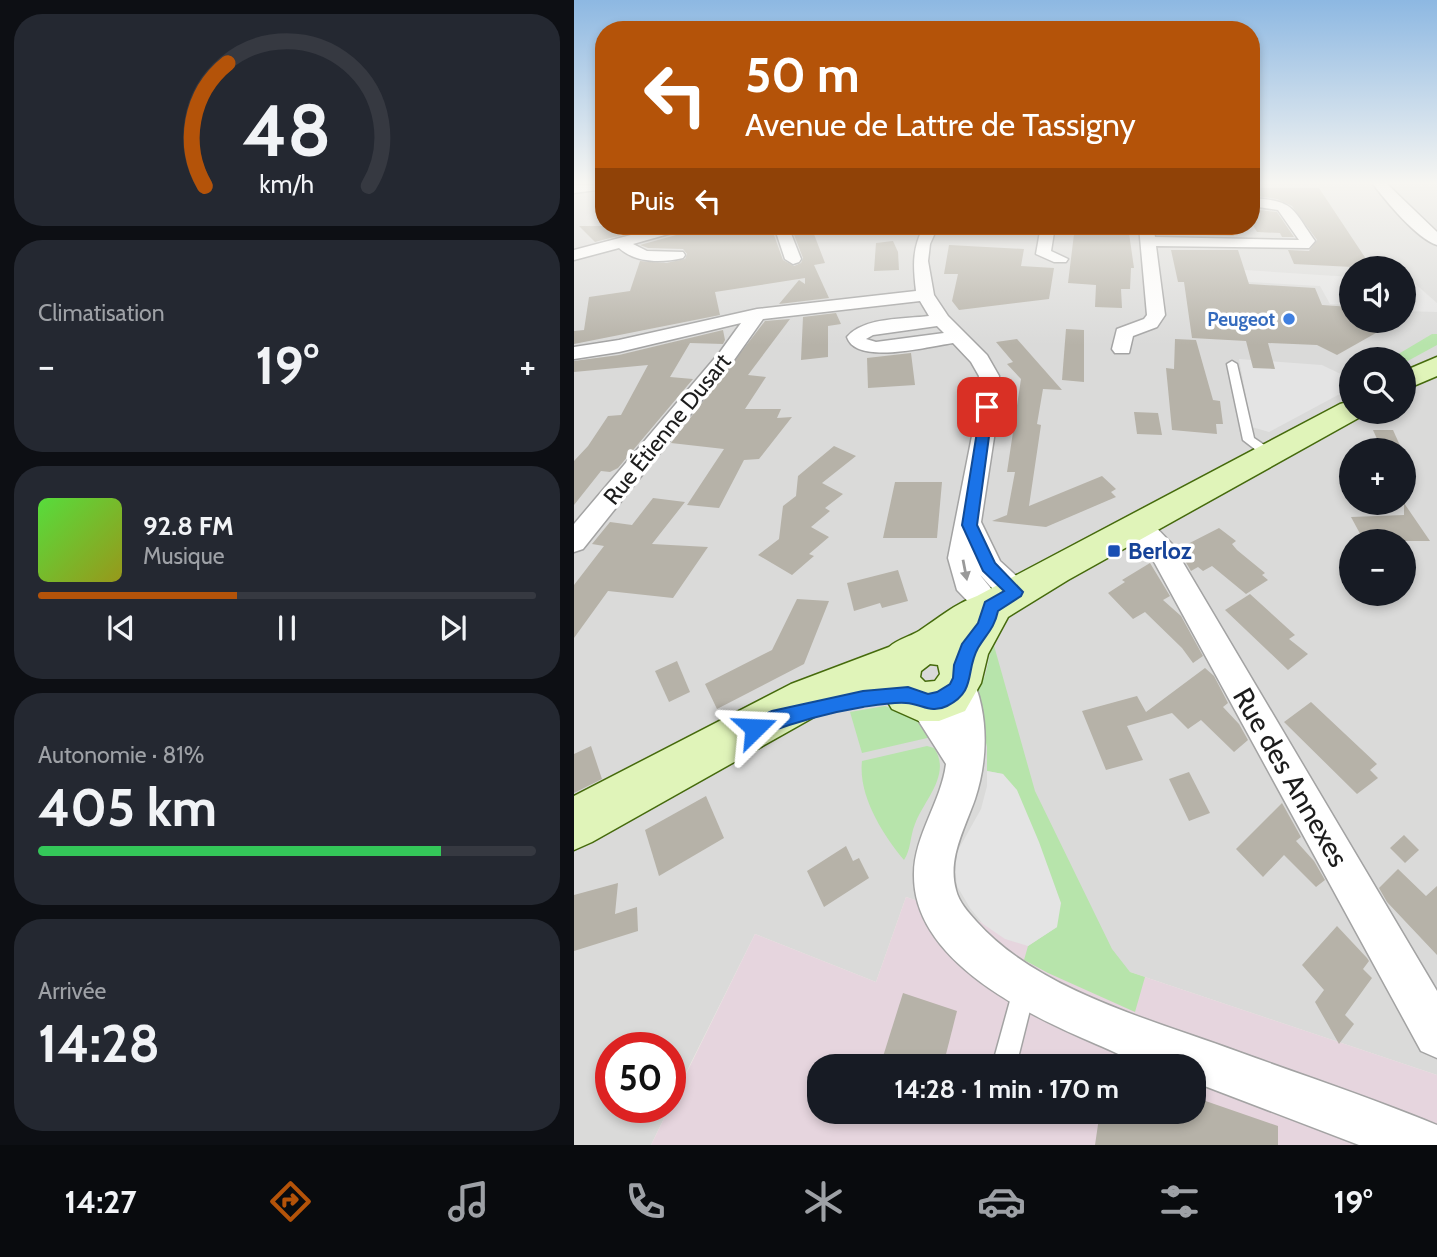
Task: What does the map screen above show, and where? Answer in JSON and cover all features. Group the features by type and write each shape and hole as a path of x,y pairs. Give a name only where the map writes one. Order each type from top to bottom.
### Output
{"main road":[{"path":"1416,376 1437,365"},
{"path":"583,819 772,719 863,699 931,675 971,644 1003,599 1339,416"}],"street":[{"path":"574,255 639,237"},
{"path":"785,237 793,259"},
{"path":"922,237 920,261 925,295 941,320 987,368 990,383 970,525 963,543 963,572 972,590 1003,599"},
{"path":"1045,237 1044,254 1060,259"},
{"path":"1122,349 1124,333 1151,323 1156,315 1147,237"},
{"path":"1197,237 1297,246 1307,241 1304,237"},
{"path":"622,242 643,256 677,256"},
{"path":"574,353 620,346 757,314 925,295"},
{"name":"Rue Étienne Dusart","path":"574,542 727,356 757,314"},
{"path":"941,320 868,330 856,337 858,343 875,348 957,337"},
{"name":"Rue des Annexes","path":"1138,524 1162,551 1437,1035"},
{"path":"931,675 950,738 964,762 962,788 943,827 936,851 936,894 945,914 990,964 1025,986 1108,1026 1425,1145"}],"lane":[{"path":"1232,364 1249,440 1269,454"},
{"path":"1007,1054 1025,986"}],"shaded area":[{"path":"574,237 1437,237 1437,1075 906,897 876,982 755,934 686,1073 686,1032 595,1032 595,1123 662,1123 651,1145 574,1145"},
{"path":"1230,269 1339,276 1339,304 1330,304 1320,286 1232,281"},
{"path":"1416,284 1437,303 1437,312 1416,311"},
{"path":"1239,359 1322,365 1339,373 1339,394 1269,432 1252,427"},
{"path":"987,771 1003,774 1017,790 1061,903 1057,927 1028,946 1005,939 983,924 957,886 957,852 981,809 987,786"},
{"path":"906,897 1437,1075 1437,1145 651,1145 662,1123 686,1123 686,1074 755,934 876,982"}],"green space":[{"path":"1432,334 1437,334 1437,345 1416,356 1416,347 1410,347"},
{"path":"993,642 1035,791 1112,949 1130,972 1145,977 1135,1012 1024,960 1028,946 1057,927 1003,774 987,771 987,747 975,699 977,689 985,676"},
{"path":"885,706 916,717 936,736 862,753 850,712"},
{"path":"927,746 934,748 939,758 938,777 915,824 904,860 880,827 868,801 862,761"}],"building":[{"path":"590,237 612,237 595,242"},
{"path":"667,237 775,237 783,260 794,266 801,263 803,258 795,237 815,237 825,263 814,265 829,298 779,304 799,280 805,284 805,278 715,292 720,315 574,344 574,331 584,330 589,297 630,291 640,261 666,263 685,259 687,254 683,249 648,248 640,245"},
{"path":"1074,237 1130,237 1134,268 1131,268 1130,289 1121,289 1122,308 1095,307 1096,285 1068,283"},
{"path":"1315,237 1352,237 1364,256 1339,256 1339,266 1294,264 1288,250 1309,251 1317,240"},
{"path":"893,241 898,252 899,270 874,271 876,243"},
{"path":"949,245 1024,249 1021,266 1054,268 1049,299 959,310 952,301 958,274 944,274"},
{"path":"1171,250 1238,250 1249,284 1315,288 1322,305 1339,306 1339,333 1376,333 1351,347 1339,347 1337,355 1317,345 1268,343 1275,369 1253,368 1246,341 1192,338 1184,282 1178,282"},
{"path":"836,313 841,324 828,326 828,357 801,360 803,317"},
{"path":"790,319 748,375 766,377 745,409 781,409 777,418 792,417 759,459 744,460 719,508 687,505 724,449 671,443 765,321"},
{"path":"1066,329 1084,330 1084,382 1062,380"},
{"path":"723,330 723,344 690,343 670,377 693,379 618,468 610,472 601,471 574,505 574,461 588,446 608,416 621,415 648,365 574,372 574,361 619,355"},
{"path":"1017,339 1062,390 1043,389 1037,424 1041,425 1029,506 1102,476 1116,489 1111,492 1116,497 1046,527 992,521 1007,515 1015,472 1007,472 1021,379 1007,364 1013,362 996,342"},
{"path":"1175,339 1196,340 1213,400 1220,401 1223,424 1216,424 1217,434 1172,430 1166,368 1174,369"},
{"path":"911,353 915,385 868,388 867,358"},
{"path":"1134,412 1158,413 1162,435 1137,434"},
{"path":"1373,430 1393,430 1397,438 1377,438"},
{"path":"834,446 856,456 822,483 843,494 825,508 830,511 811,527 829,537 809,554 814,556 792,575 758,555 779,539 783,506 796,496 798,476"},
{"path":"895,482 942,482 937,538 883,538"},
{"path":"653,498 685,502 652,544 708,547 673,598 608,591 574,638 574,585 604,546 592,544 610,522 632,525"},
{"path":"1412,515 1430,541 1416,541 1416,529 1358,529 1351,517"},
{"path":"1219,528 1236,541 1232,544 1265,573 1262,575 1268,580 1246,594 1212,566 1203,571 1198,567 1191,571 1178,549"},
{"path":"1150,563 1170,596 1163,600 1181,616 1203,656 1193,663 1182,648 1145,612 1133,619 1108,593 1125,582 1122,580"},
{"path":"898,570 908,601 882,608 880,603 854,611 847,583"},
{"path":"1250,594 1295,635 1289,639 1308,654 1288,670 1225,610"},
{"path":"797,599 829,601 804,664 717,709 705,684 772,650"},
{"path":"677,661 690,692 669,702 655,671"},
{"path":"1205,668 1214,676 1228,703 1223,707 1239,724 1248,740 1234,752 1201,720 1188,729 1172,713 1127,726 1143,760 1106,770 1082,711 1137,696 1146,712"},
{"path":"1311,702 1377,764 1370,770 1378,778 1357,794 1284,722"},
{"path":"591,746 602,779 574,793 574,754"},
{"path":"1189,772 1210,813 1189,821 1169,779"},
{"path":"706,796 724,838 659,876 645,830"},
{"path":"1282,803 1301,837 1296,841 1314,861 1325,880 1316,887 1284,855 1263,877 1236,849"},
{"path":"1404,835 1419,850 1405,863 1390,848"},
{"path":"846,846 853,861 859,858 869,878 824,907 807,871"},
{"path":"1398,869 1426,896 1437,886 1437,955 1387,902 1379,888"},
{"path":"618,883 615,914 637,907 638,931 574,951 574,895"},
{"path":"1337,926 1367,958 1369,961 1363,969 1372,978 1345,1015 1354,1024 1339,1044 1315,1002 1324,990 1302,965"},
{"path":"903,993 957,1011 946,1054 884,1054"},
{"path":"1206,1101 1278,1126 1278,1145 1095,1145 1098,1124 1206,1124"}],"place":[{"name":"Peugeot","path":"1289,319"},
{"name":"Berloz","path":"1114,551"}],"route":[{"path":"755,728 772,719 863,699 908,695 928,702 941,700 957,690 971,644 986,626 991,607 1015,592 989,567 970,525 987,407"}]}
